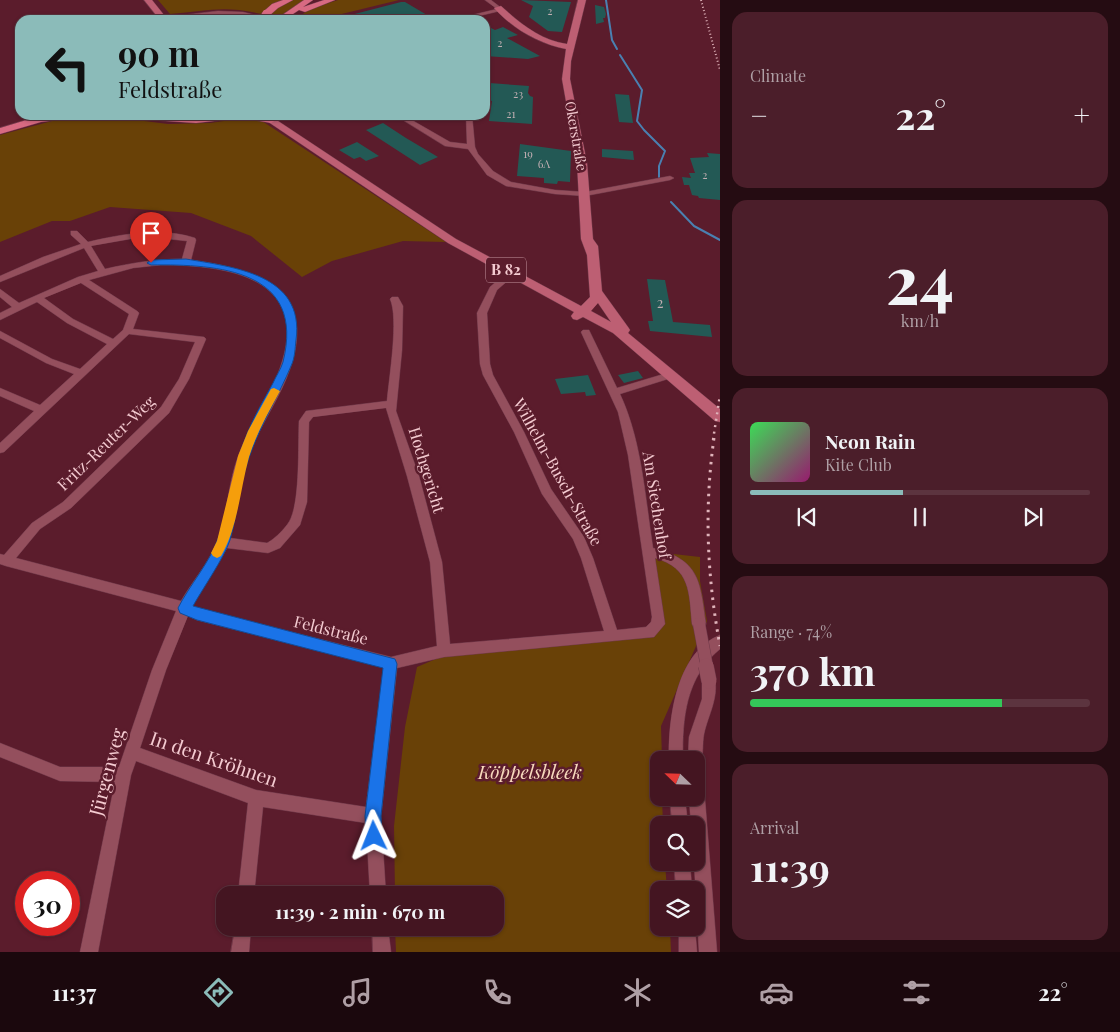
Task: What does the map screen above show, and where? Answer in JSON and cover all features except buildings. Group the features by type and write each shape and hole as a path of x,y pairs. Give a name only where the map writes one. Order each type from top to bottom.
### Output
{"highway":[{"path":"267,15 275,6 289,0"},
{"path":"287,15 309,0"},
{"path":"302,10 316,0"},
{"path":"291,15 331,0"},
{"path":"22,123 26,120"},
{"path":"22,123 29,120"},
{"path":"0,129 34,120"},
{"path":"22,123 42,120"},
{"path":"171,120 186,122 201,120"}],"main road":[{"path":"148,0 159,15"},
{"name":"Okerstraße","path":"582,0 574,35 576,39 571,47 566,79 581,154 587,239 592,254 596,297 583,313"},
{"path":"500,10 528,32 547,43 571,47"},
{"name":"B 82","path":"271,120 451,242 509,275 617,330 690,394"},
{"name":"B 82","path":"377,192 465,248 583,313 623,341 690,394"},
{"name":"B 82","path":"595,291 630,340"},
{"path":"690,394 720,417"},
{"path":"690,394 720,422"}],"street":[{"path":"488,0 500,10"},
{"path":"473,15 500,10"},
{"path":"187,15 232,12 250,15"},
{"path":"407,120 448,144 471,147"},
{"path":"469,120 471,147 483,166 503,181 555,192 585,194 670,178"},
{"path":"74,233 86,244 102,271"},
{"path":"0,279 62,252 86,244 139,235 192,240 186,262"},
{"name":"Jürgenweg","path":"0,317 36,298 102,271 151,263 186,262 237,270 266,283 278,292 285,303 290,316 292,330 288,364 253,431 244,456 223,542 185,608 154,684 131,752 124,775 89,952"},
{"name":"Wilhelm-Busch-Straße","path":"509,275 492,289 482,313 488,375 519,432 546,492 578,537 612,636"},
{"path":"0,449 127,331 134,313 81,279"},
{"path":"0,292 18,307"},
{"path":"36,298 70,321 113,343"},
{"name":"Hochgericht","path":"395,299 398,306 398,350 391,411 413,476 436,562 444,651"},
{"name":"Am Siechenhof","path":"583,313 623,412 633,455 658,624"},
{"name":"Fritz-Reuter-Weg","path":"3,560 36,526 67,505 165,410 184,379 201,339 127,331"},
{"path":"0,334 49,361 80,373"},
{"path":"615,392 667,376"},
{"path":"0,392 41,410"},
{"path":"223,542 268,548 276,544 296,522 301,502 304,421 310,414 392,404"},
{"path":"647,551 665,555 687,568 693,582 711,696 699,725 695,751"},
{"name":"Feldstraße","path":"3,560 185,608 197,614 391,664 444,651 649,632 658,624"},
{"path":"676,751 682,692 699,659 720,641"},
{"path":"377,886 373,816 391,664"},
{"path":"0,750 60,774 124,775"},
{"name":"In den Kröhnen","path":"131,752 256,798 373,816"},
{"path":"247,886 256,798"},
{"path":"697,806 708,952"},
{"path":"240,952 242,936"},
{"path":"381,936 382,952"},
{"path":"687,936 688,952"}],"green space":[{"path":"158,0 284,0 261,14 226,9 170,14"},
{"path":"293,0 306,0 282,15 268,15 270,12"},
{"path":"338,0 399,0 338,15 301,15 310,9"},
{"path":"216,13 247,15 204,15"},
{"path":"136,120 168,124 259,120 446,242 403,241 332,261 302,277 251,236 191,213 110,207 70,221 52,221 0,242 0,135 52,121"},
{"name":"Köppelsbleek","path":"647,551 700,557 700,581 707,621 661,726 662,751 650,751 650,806 662,806 663,816 650,816 650,871 666,871 666,881 650,881 650,936 670,936 671,952 396,952 395,936 504,936 504,886 395,886 394,826 405,727 417,667 457,650 649,632 658,624"}],"waterway":[{"path":"606,0 612,40 617,49"},
{"path":"620,55 642,90 637,121 665,151 659,166 659,177"},
{"path":"671,202 694,226 720,240"}],"railway":[{"path":"701,0 720,70"},
{"path":"713,440 720,395"},
{"path":"714,438 709,491 708,542 712,594 720,646"}],"slow traffic":[{"path":"217,553 223,542 244,456 253,431 274,391"}],"route":[{"path":"151,263 186,262 237,270 266,283 278,292 285,303 290,316 292,330 288,364 253,431 244,456 223,542 185,608 197,614 391,664 373,816 374,836"}]}
